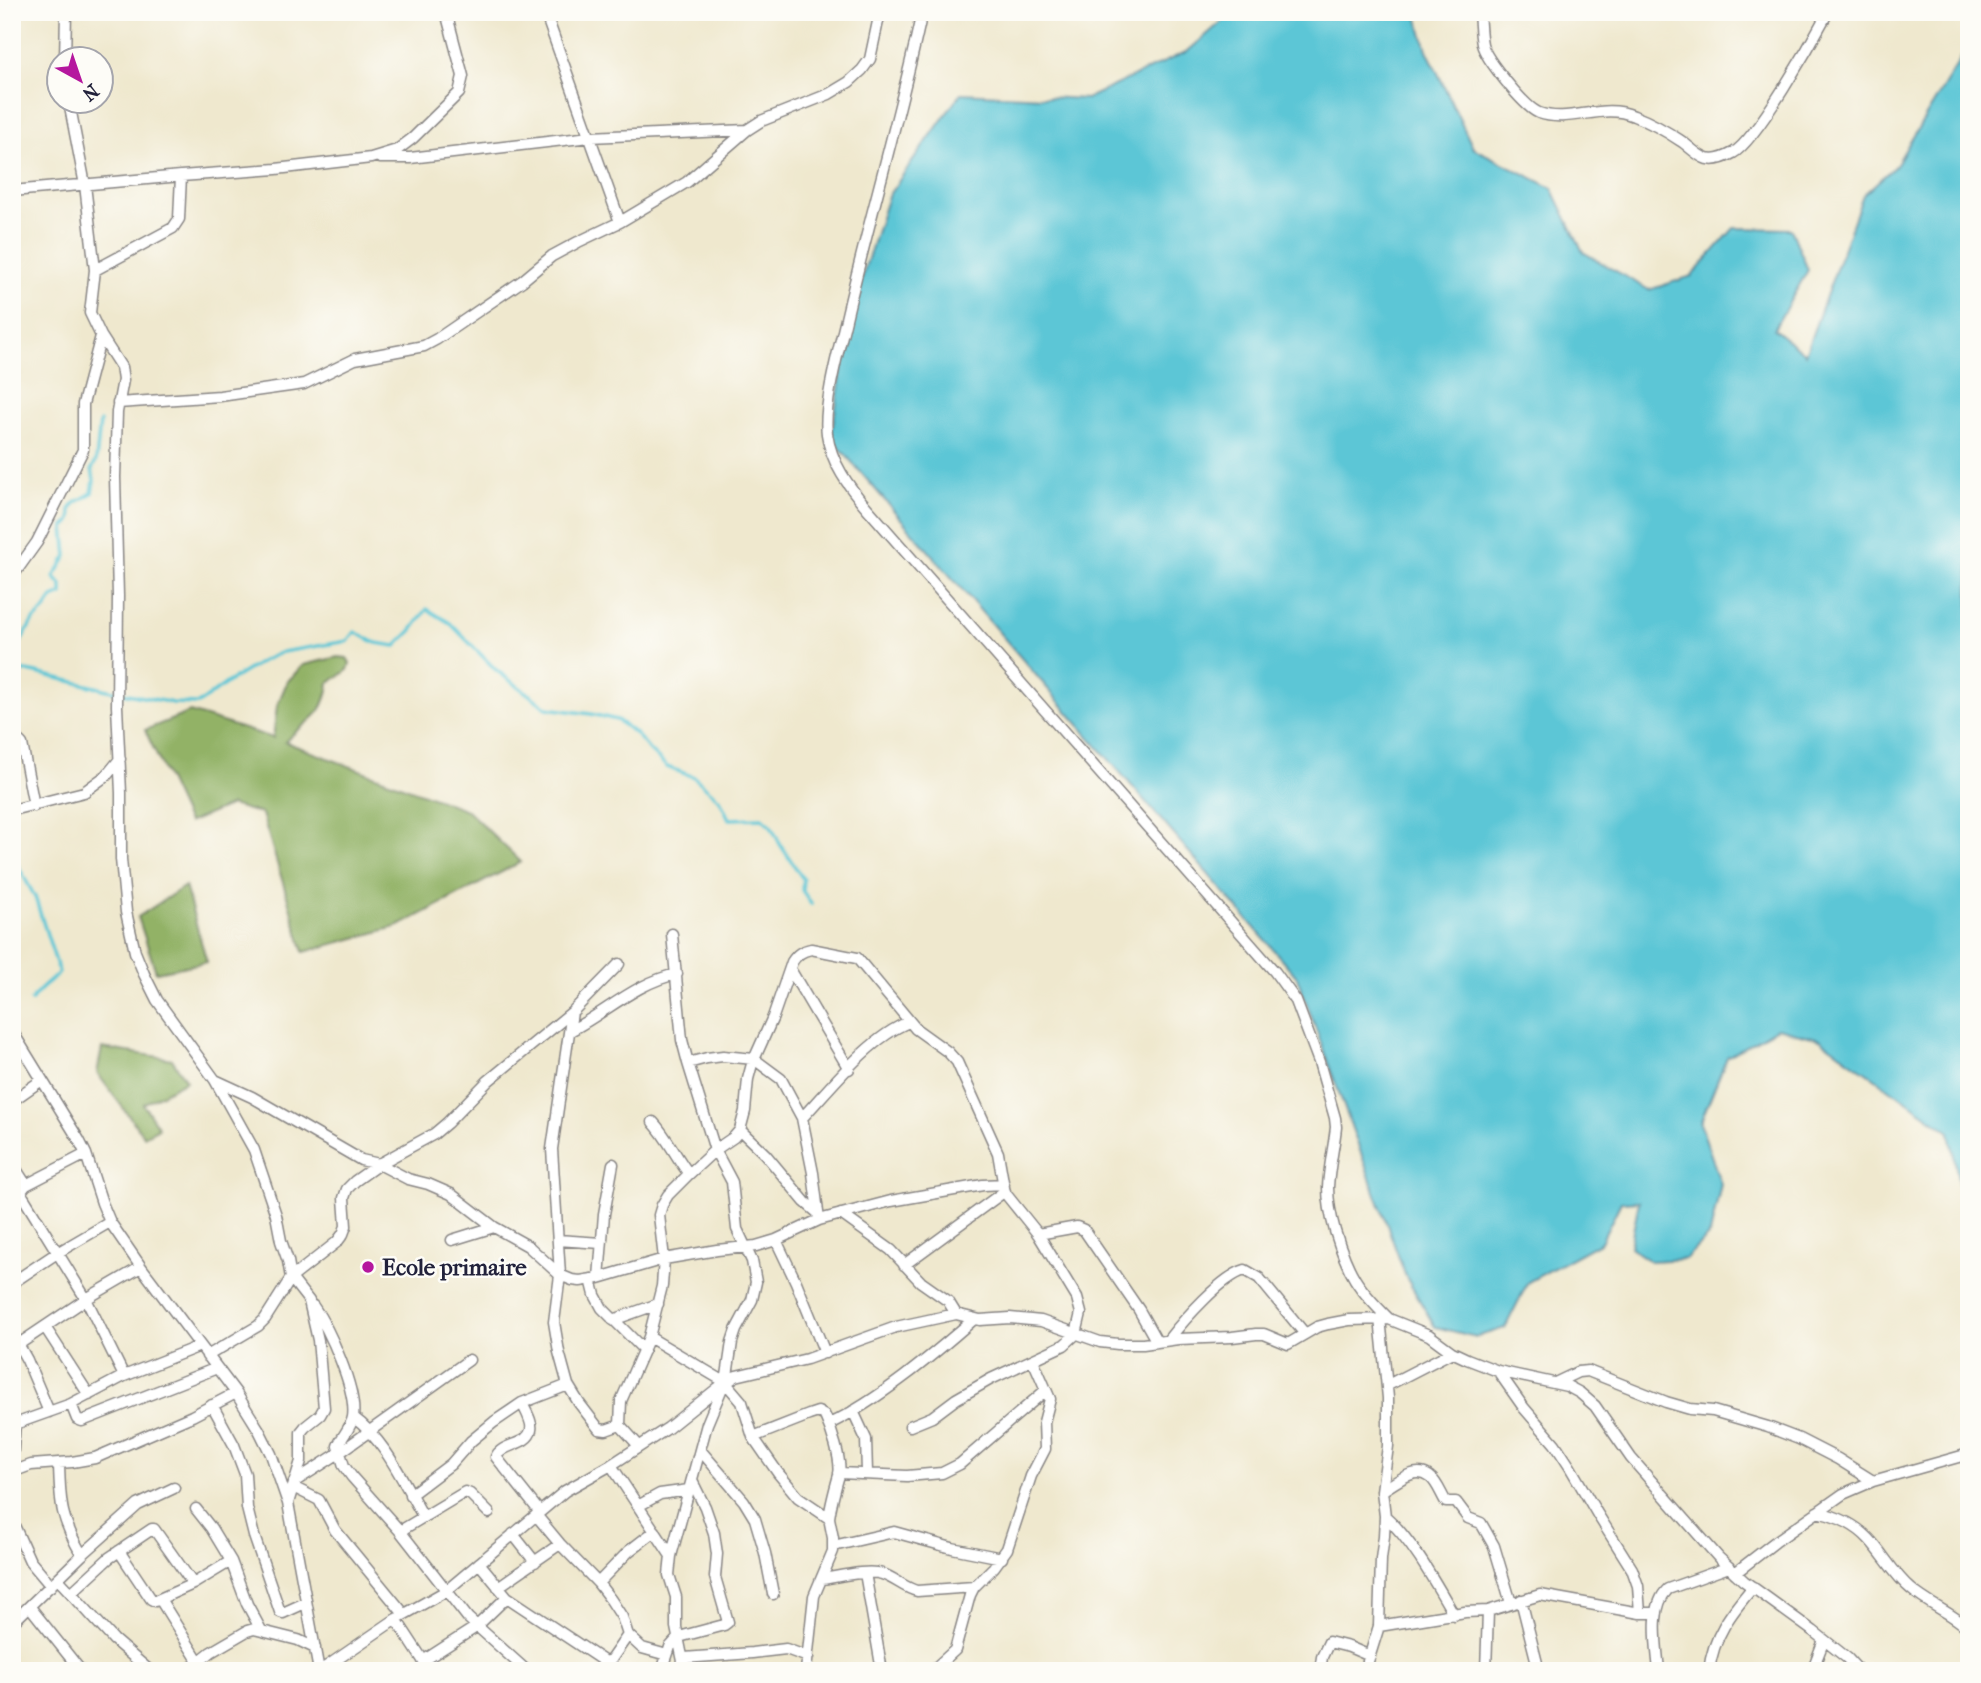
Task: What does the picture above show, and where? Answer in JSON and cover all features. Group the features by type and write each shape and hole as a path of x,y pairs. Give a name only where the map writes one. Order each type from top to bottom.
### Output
{"street":[{"path":"65,46 66,12"},
{"path":"371,158 397,149 413,138 459,93 463,76 446,12"},
{"path":"545,12 620,222"},
{"path":"118,403 220,396 304,384 355,359 424,346 522,281 552,256 620,222 687,182 761,121 829,94 849,82 870,59 880,12"},
{"path":"922,12 836,360 827,415 831,450 851,488 867,508 1275,972 1296,1001 1319,1062 1335,1118 1328,1187 1335,1230 1345,1262 1357,1284 1384,1318 1388,1385 1388,1446 1382,1491 1385,1516 1379,1626 1365,1671"},
{"path":"1479,12 1482,47 1508,85 1528,106 1539,113 1562,116 1606,110 1630,114 1656,125 1708,159 1730,155 1748,138 1768,111 1828,12"},
{"path":"72,116 85,185 95,270 90,313 121,367 123,380 118,403 115,477 117,706 121,859 126,912 135,952 158,1000 215,1080 254,1150 276,1215 291,1278 327,1327 338,1353 353,1417 338,1446 344,1466 400,1531 476,1628 527,1671"},
{"path":"12,191 276,169 371,158 411,158 590,137 747,130"},
{"path":"95,270 173,228 179,219 181,176"},
{"path":"12,577 37,542 83,450 83,404 102,336"},
{"path":"12,741 22,744 34,806"},
{"path":"12,810 83,792 107,775 120,759"},
{"path":"672,934 682,1040 715,1150 732,1182 737,1229 747,1247 755,1271 754,1292 732,1342 729,1371 707,1424 671,1556 670,1575 676,1597 675,1619 685,1671"},
{"path":"639,1446 620,1425 621,1401 649,1336 662,1286 664,1259 659,1215 662,1205 689,1174 740,1130 754,1059 794,959 804,950 811,949 855,957 909,1022 957,1062 998,1153 1004,1187 1038,1234 1080,1304 1081,1313 1076,1334 1064,1345 990,1379 932,1416 909,1426"},
{"path":"207,1356 258,1326 291,1278 337,1242 346,1226 344,1198 347,1189 355,1181 447,1123 488,1081 572,1012 619,964"},
{"path":"790,970 849,1069"},
{"path":"570,1031 653,981 677,974"},
{"path":"572,1012 552,1149 559,1275 554,1322 568,1385 579,1403 599,1429 606,1430 620,1425"},
{"path":"802,1118 886,1033 909,1022"},
{"path":"13,1033 86,1154 110,1222 236,1393 271,1454 288,1503 319,1671 400,1616 446,1591 565,1491 667,1428 725,1382 736,1376 825,1353 896,1327 956,1314 974,1319 1041,1321 1100,1342 1118,1344 1256,1334 1264,1334 1288,1344 1328,1324 1384,1318 1429,1335 1452,1352 1498,1371 1567,1386 1595,1406 1631,1458 1732,1570 1824,1640 1859,1671"},
{"path":"688,1063 707,1058 737,1056 754,1059 781,1079 802,1118 819,1217"},
{"path":"12,1101 42,1080"},
{"path":"215,1080 252,1097 361,1160 379,1164 413,1181 428,1184 450,1194 494,1227 528,1246 559,1275 572,1280 595,1278 664,1259 776,1240 819,1217 983,1185 1004,1187"},
{"path":"653,1122 689,1174"},
{"path":"740,1130 772,1161 819,1217"},
{"path":"86,1154 26,1185 22,1192 25,1202 86,1299 124,1376"},
{"path":"12,1163 26,1185"},
{"path":"613,1164 595,1278 598,1302 644,1350"},
{"path":"904,1265 1004,1187"},
{"path":"841,1214 881,1242 921,1282 948,1301 956,1314"},
{"path":"12,1283 110,1222"},
{"path":"452,1240 494,1227"},
{"path":"1038,1234 1077,1227 1084,1230 1163,1341"},
{"path":"558,1240 601,1243"},
{"path":"776,1240 825,1353"},
{"path":"19,1344 86,1299 141,1267"},
{"path":"1163,1341 1224,1282 1237,1272 1245,1270 1267,1287 1305,1334"},
{"path":"288,1503 301,1461 301,1432 324,1408 318,1340 309,1301"},
{"path":"613,1320 658,1304"},
{"path":"829,1424 853,1411 922,1362 974,1319"},
{"path":"45,1326 89,1395"},
{"path":"12,1333 49,1412"},
{"path":"649,1336 725,1382 742,1402 753,1437 798,1497 829,1518"},
{"path":"12,1461 14,1424 71,1404 124,1376 200,1346"},
{"path":"1388,1385 1452,1352"},
{"path":"294,1485 469,1360"},
{"path":"932,1671 955,1650 970,1594 1007,1549 1031,1476 1045,1449 1044,1422 1050,1399 1033,1360"},
{"path":"71,1404 77,1419 82,1421 217,1368"},
{"path":"1498,1371 1524,1408 1555,1444 1632,1569 1638,1586 1640,1613"},
{"path":"1555,1383 1578,1372 1588,1371 1666,1402 1690,1409 1713,1411 1768,1427 1838,1459 1873,1482"},
{"path":"410,1495 451,1464 478,1434 522,1403 568,1385"},
{"path":"839,1473 926,1475 952,1469 1046,1390"},
{"path":"12,1472 31,1465 94,1458 192,1416 236,1393"},
{"path":"522,1403 531,1426 530,1433 525,1439 499,1451 496,1457 559,1544 598,1583 622,1616 628,1635 637,1645 667,1655"},
{"path":"212,1405 234,1444 246,1474 247,1508 280,1612 306,1603"},
{"path":"853,1411 866,1439 867,1473"},
{"path":"753,1437 818,1412 825,1416 835,1444 839,1473 829,1518 833,1546 814,1597 806,1671"},
{"path":"353,1417 370,1431 385,1451 423,1516"},
{"path":"701,1451 744,1501 755,1519 773,1594"},
{"path":"1659,1671 1657,1613 1662,1595 1668,1589 1732,1570 1843,1494 1873,1482 1969,1454"},
{"path":"59,1464 61,1510 82,1555"},
{"path":"611,1465 671,1556"},
{"path":"1382,1491 1410,1474 1428,1475 1446,1502 1456,1502 1468,1518 1481,1523 1494,1546 1516,1602 1539,1671"},
{"path":"294,1485 319,1500 335,1530 400,1616 427,1666 476,1628 507,1597"},
{"path":"638,1506 660,1494 690,1486"},
{"path":"662,1671 670,1647 679,1637 724,1625 728,1618 715,1577 717,1554 714,1533 705,1507 690,1486"},
{"path":"13,1622 138,1505 174,1488"},
{"path":"400,1531 465,1492 489,1513"},
{"path":"196,1509 231,1561 247,1604 261,1630"},
{"path":"1817,1512 1840,1519 1861,1532 1876,1547 1895,1574 1913,1591 1957,1618 1969,1629"},
{"path":"1385,1516 1427,1570 1454,1615"},
{"path":"12,1521 30,1561 71,1593 114,1640 150,1671"},
{"path":"71,1593 119,1551 154,1529 193,1584"},
{"path":"598,1583 655,1531"},
{"path":"833,1546 894,1532 1002,1558"},
{"path":"513,1534 535,1562"},
{"path":"498,1587 559,1544"},
{"path":"119,1551 155,1601 193,1584 231,1561"},
{"path":"479,1563 507,1597 605,1667 628,1635"},
{"path":"865,1573 882,1671"},
{"path":"822,1579 880,1573 908,1589 917,1591 974,1587"},
{"path":"1709,1671 1711,1656 1722,1627 1753,1587"},
{"path":"1379,1626 1488,1611 1534,1596 1550,1596 1640,1613 1657,1613"},
{"path":"160,1599 199,1662"},
{"path":"30,1607 81,1671"},
{"path":"1486,1671 1488,1611"},
{"path":"187,1671 211,1652 247,1631 261,1630 316,1648"},
{"path":"1812,1671 1824,1640"},
{"path":"1320,1671 1322,1657 1329,1642 1370,1656"},
{"path":"684,1658 786,1649 808,1657"},
{"path":"12,1664 18,1671"}],"green space":[{"path":"338,657 347,658 350,663 348,670 329,683 319,712 285,742 467,810 521,862 399,926 304,952 262,814 231,805 188,823 145,730 190,712 273,738 277,706 287,682 303,665"},
{"path":"185,886 207,962 156,972 138,917"},
{"path":"102,1048 172,1059 186,1081 143,1104 159,1128 144,1136 97,1073"}],"water":[{"path":"1233,12 1416,12 1427,50 1473,148 1552,188 1583,252 1649,290 1692,276 1734,228 1791,229 1808,270 1774,329 1805,354 1863,195 1896,165 1969,45 1969,1245 1950,1132 1820,1039 1777,1028 1727,1057 1700,1123 1721,1184 1710,1234 1685,1259 1650,1261 1630,1247 1639,1201 1621,1202 1601,1242 1528,1282 1505,1328 1476,1337 1435,1327 1406,1277 1297,977 831,438 848,331 888,196 961,93 1086,99 1188,51"}],"waterway":[{"path":"12,651 53,598 62,594 62,586 54,577 67,556 64,527 71,520 70,510 75,503 92,493 92,469 96,461 100,422"},
{"path":"12,669 173,703 198,704 228,682 282,652 348,641 355,632 376,643 396,646 427,609 450,623 496,670 547,708 617,720 636,734 667,767 694,777 720,800 729,819 762,818 771,826 803,879 802,890 811,904"},
{"path":"12,855 35,897 59,972 31,1001"}],"place":[{"name":"Ecole primaire","path":"368,1267"}]}
